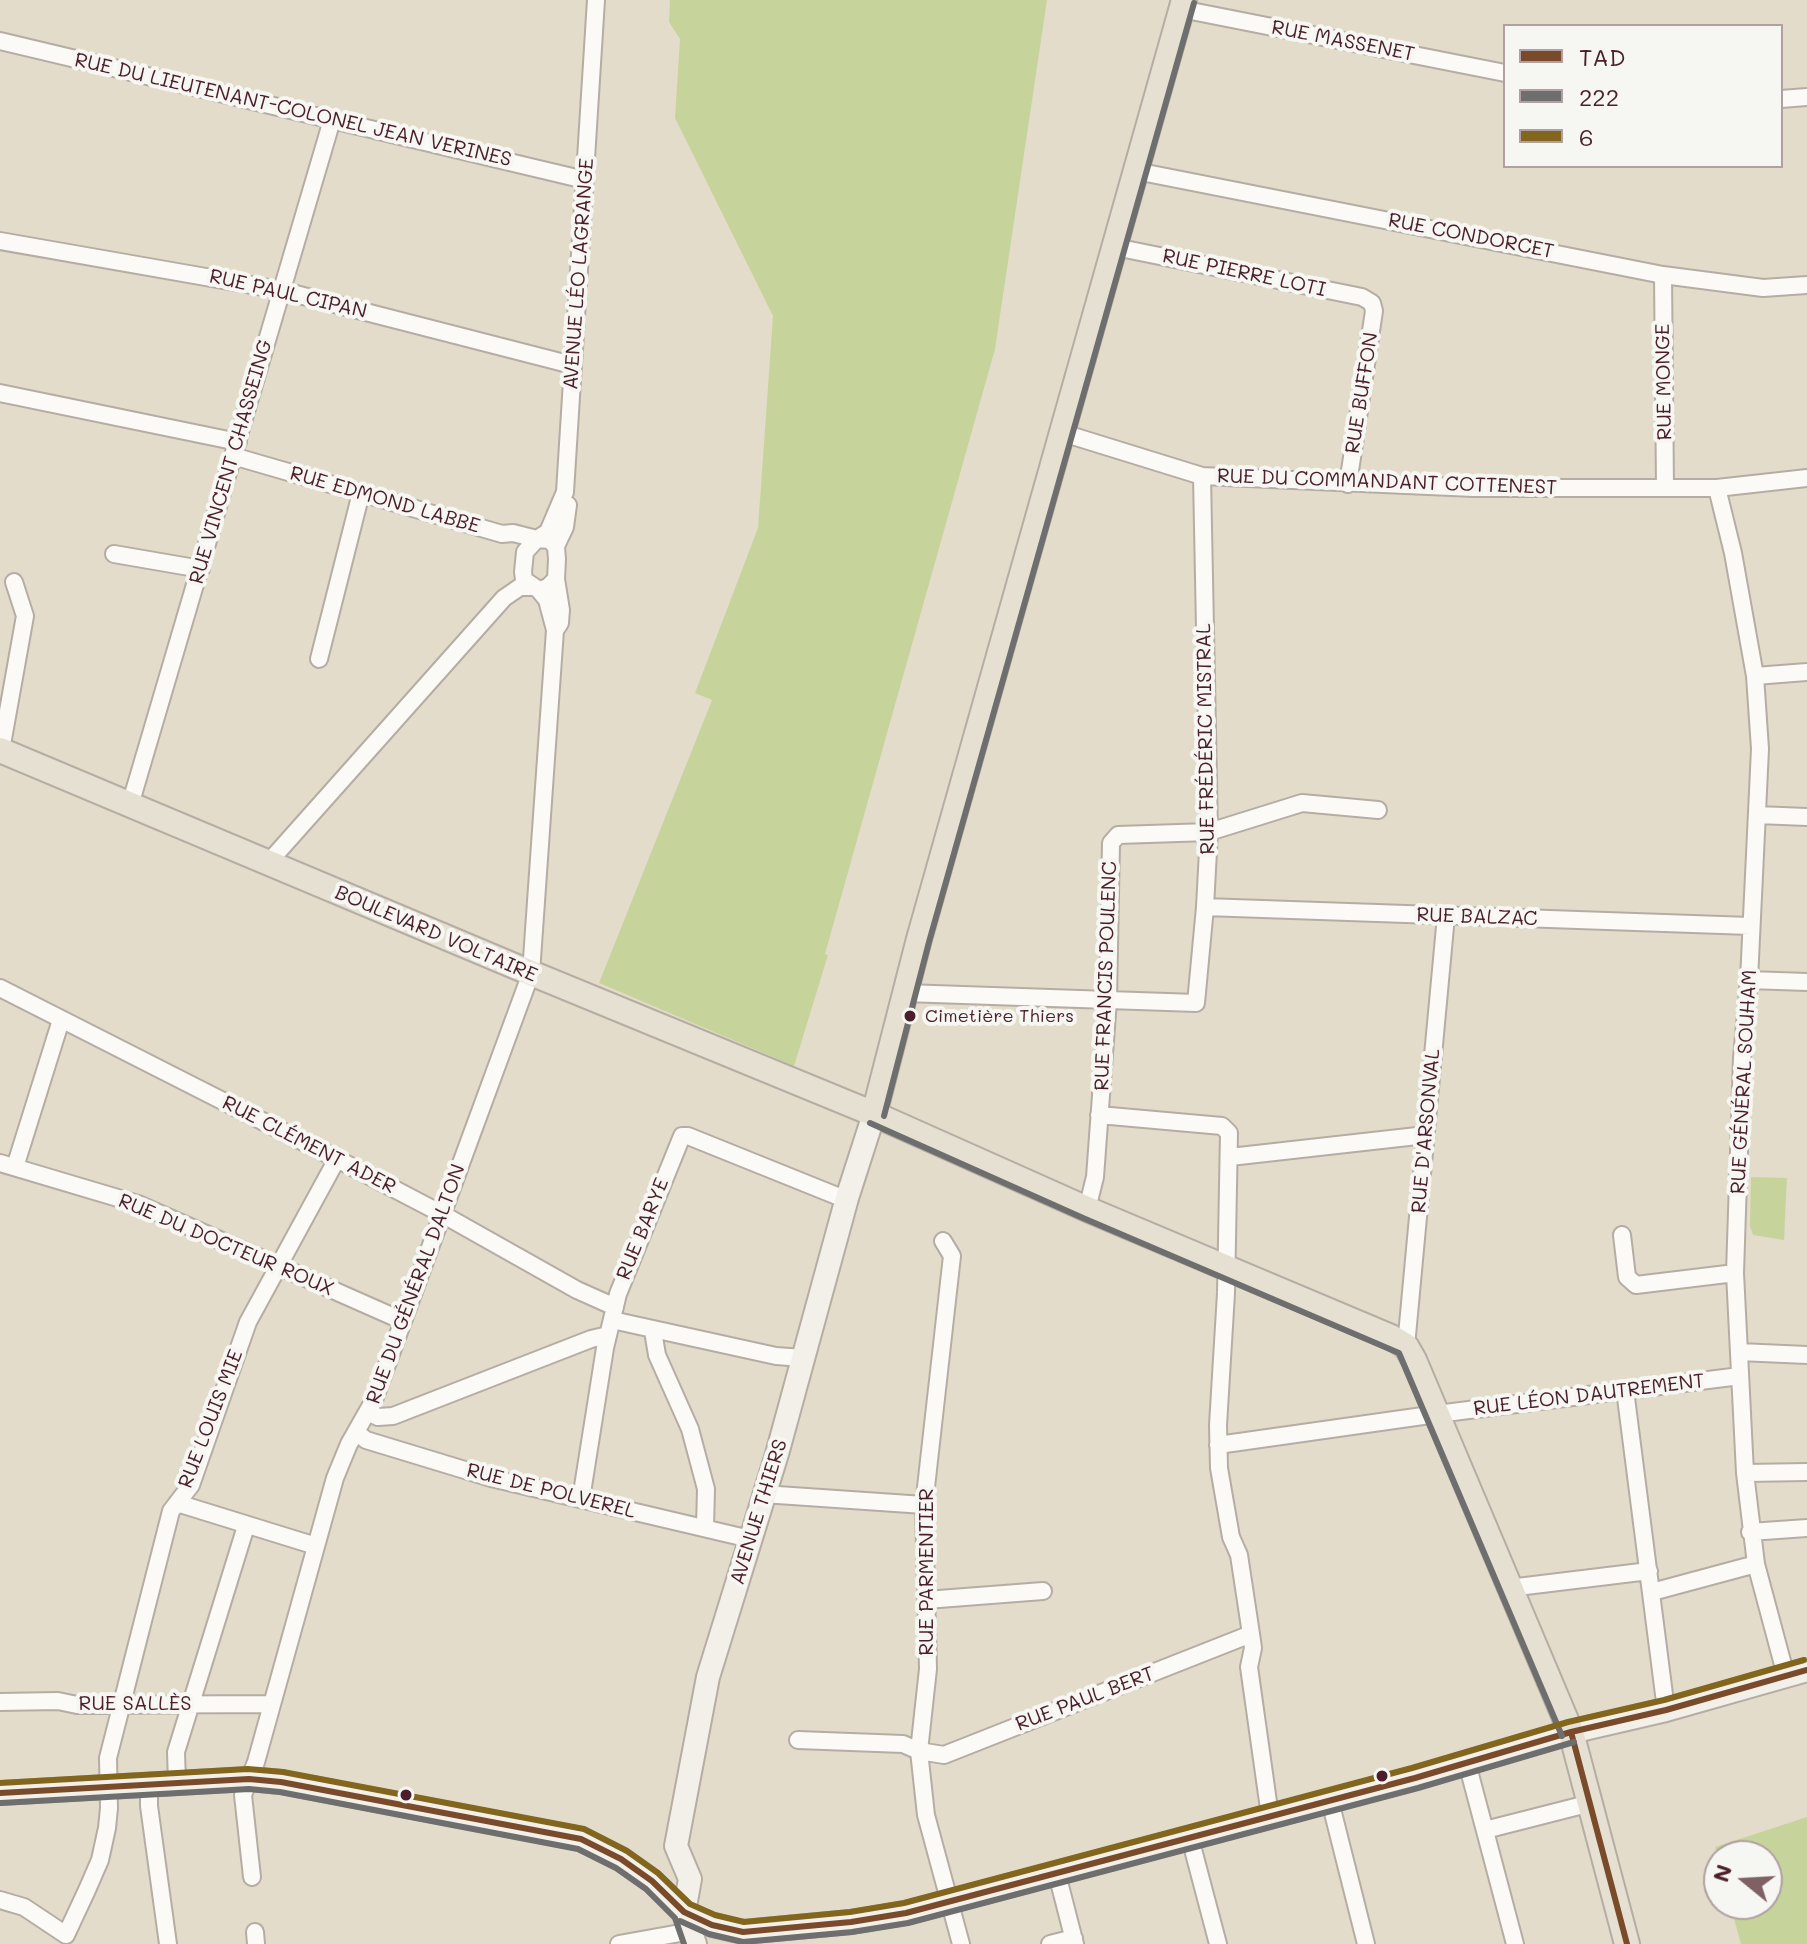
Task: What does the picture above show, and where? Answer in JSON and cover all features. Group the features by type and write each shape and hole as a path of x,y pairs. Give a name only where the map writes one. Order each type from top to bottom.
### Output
{"main road":[{"path":"874,1114 905,993 1183,4"},
{"name":"BOULEVARD VOLTAIRE","path":"1,750 874,1114 1406,1346"},
{"name":"AVENUE THIERS","path":"690,1929 690,1879 676,1846 708,1677 777,1454 874,1114"},
{"path":"1406,1346 1571,1732 1627,1944"},
{"path":"0,1793 249,1779 281,1782 581,1839 642,1873 690,1929 712,1925 737,1938 906,1913 951,1902 1796,1673"}],"street":[{"name":"AVENUE LÉO LAGRANGE","path":"537,539 548,532 554,523 565,492 596,0"},
{"name":"RUE MASSENET","path":"1183,4 1503,73"},
{"name":"RUE DU LIEUTENANT-COLONEL JEAN VERINES","path":"0,41 585,180"},
{"path":"1783,99 1807,97"},
{"name":"RUE VINCENT CHASSEING","path":"130,805 332,120"},
{"name":"RUE CONDORCET","path":"1136,171 1663,275 1763,288 1807,285"},
{"name":"RUE PAUL CIPAN","path":"0,241 280,290 572,365"},
{"name":"RUE PIERRE LOTI","path":"1115,247 1362,297 1372,303"},
{"name":"RUE MONGE","path":"1663,275 1665,488"},
{"name":"RUE BUFFON","path":"1348,484 1374,311 1372,303"},
{"name":"RUE EDMOND LABBE","path":"0,393 236,449 361,493 502,534 513,533 537,539"},
{"name":"RUE DU COMMANDANT COTTENEST","path":"1063,433 1202,476 1474,488 1717,488 1807,478"},
{"name":"RUE FRÉDÉRIC MISTRAL","path":"1108,1000 1196,1003 1209,832 1202,476"},
{"name":"RUE GÉNÉRAL SOUHAM","path":"1717,488 1733,553 1755,676 1760,749 1749,980 1742,1058 1735,1273 1745,1473 1756,1564 1796,1673"},
{"path":"555,630 560,623 561,610 556,579 556,546 567,516 565,492"},
{"path":"319,659 361,493"},
{"path":"502,534 525,552"},
{"path":"531,973 555,630 547,600 524,580 523,572 525,552 537,539 550,540 556,546"},
{"path":"114,554 201,569"},
{"path":"268,863 504,598 520,587 548,587 556,579"},
{"path":"1,750 25,616 14,582"},
{"path":"1755,676 1807,672"},
{"name":"RUE FRANCIS POULENC","path":"1087,1209 1095,1177 1108,1000 1111,843 1118,835 1209,832 1302,803 1378,810"},
{"path":"1757,815 1807,817"},
{"name":"RUE BALZAC","path":"1205,907 1750,926"},
{"name":"RUE D'ARSONVAL","path":"1406,1346 1446,916"},
{"name":"RUE DU GÉNÉRAL DALTON","path":"252,1877 243,1795 256,1762 335,1478 368,1412 531,973"},
{"path":"1749,980 1807,982"},
{"name":"RUE CLÉMENT ADER","path":"0,988 442,1214 577,1290 611,1321 653,1331 677,1332 776,1356 803,1358"},
{"path":"905,993 1108,1000"},
{"path":"8,1165 61,1020"},
{"path":"1099,1115 1222,1126 1229,1133 1218,1445 1227,1515 1231,1537 1239,1555 1251,1634 1249,1667 1270,1816"},
{"path":"1230,1157 1426,1135"},
{"name":"RUE BARYE","path":"581,1499 611,1321 682,1136 847,1200"},
{"name":"RUE LOUIS MIE","path":"0,1900 24,1907 66,1935 100,1860 109,1808 108,1758 171,1511 191,1485 248,1322 337,1159"},
{"name":"RUE DU DOCTEUR ROUX","path":"8,1165 138,1204 403,1321"},
{"path":"1622,1235 1627,1277 1636,1285 1735,1273"},
{"name":"RUE PARMENTIER","path":"943,1241 952,1256 924,1505 928,1669 919,1751 926,1815 961,1944"},
{"path":"368,1412 378,1417 393,1416 591,1339 611,1321"},
{"path":"653,1331 657,1355 690,1429 706,1489 705,1527"},
{"path":"1739,1352 1807,1355"},
{"name":"RUE LÉON DAUTREMENT","path":"1218,1445 1740,1376"},
{"path":"1625,1390 1666,1710"},
{"name":"RUE DE POLVEREL","path":"356,1432 366,1440 491,1478 750,1539"},
{"path":"1745,1473 1807,1472"},
{"path":"763,1494 924,1505"},
{"path":"177,1503 316,1546"},
{"path":"177,1782 176,1752 246,1526"},
{"path":"1750,1532 1807,1528"},
{"path":"1652,1592 1756,1564"},
{"path":"1509,1588 1649,1571"},
{"path":"926,1600 1043,1591"},
{"name":"RUE PAUL BERT","path":"798,1740 903,1744 919,1751 944,1755 1251,1634"},
{"name":"RUE SALLÈS","path":"0,1702 58,1701 77,1705 270,1704"},
{"path":"1467,1763 1515,1944"},
{"path":"149,1784 149,1806 168,1944"},
{"path":"1330,1801 1366,1944"},
{"path":"1485,1830 1591,1803"},
{"path":"1190,1838 1218,1944"},
{"path":"1050,1944 1074,1941 1057,1874"},
{"path":"619,1944 690,1929"}],"green space":[{"path":"670,0 1047,0 995,349 825,954 828,955 794,1066 599,983 712,700 695,693 758,528 773,316 675,118 680,39 669,22"},
{"path":"1751,1177 1787,1178 1784,1240 1753,1235 1750,1226"},
{"path":"1807,1817 1807,1944 1741,1944 1734,1920 1783,1920 1783,1840 1736,1840"}],"transit line":[{"name":"222","path":"884,1116 929,942 1194,3"},
{"name":"222","path":"870,1123 1399,1353 1562,1736"},
{"name":"6","path":"0,1783 248,1769 283,1772 584,1829 627,1851 658,1873 690,1904 715,1915 744,1922 850,1912 904,1903 1804,1660"},
{"name":"TAD","path":"0,1793 249,1779 281,1782 581,1839 621,1859 652,1881 684,1912 712,1925 743,1932 851,1922 906,1913 1807,1670"},
{"name":"TAD","path":"1571,1732 1627,1944"},
{"name":"222","path":"680,1921 709,1934 743,1942 852,1932 908,1923 1418,1788 1574,1742"},
{"name":"222","path":"1,1803 249,1789 280,1792 578,1849 616,1868 646,1889 675,1918 684,1944"}],"place":[{"name":"Cimetière Thiers","path":"910,1016"}]}
